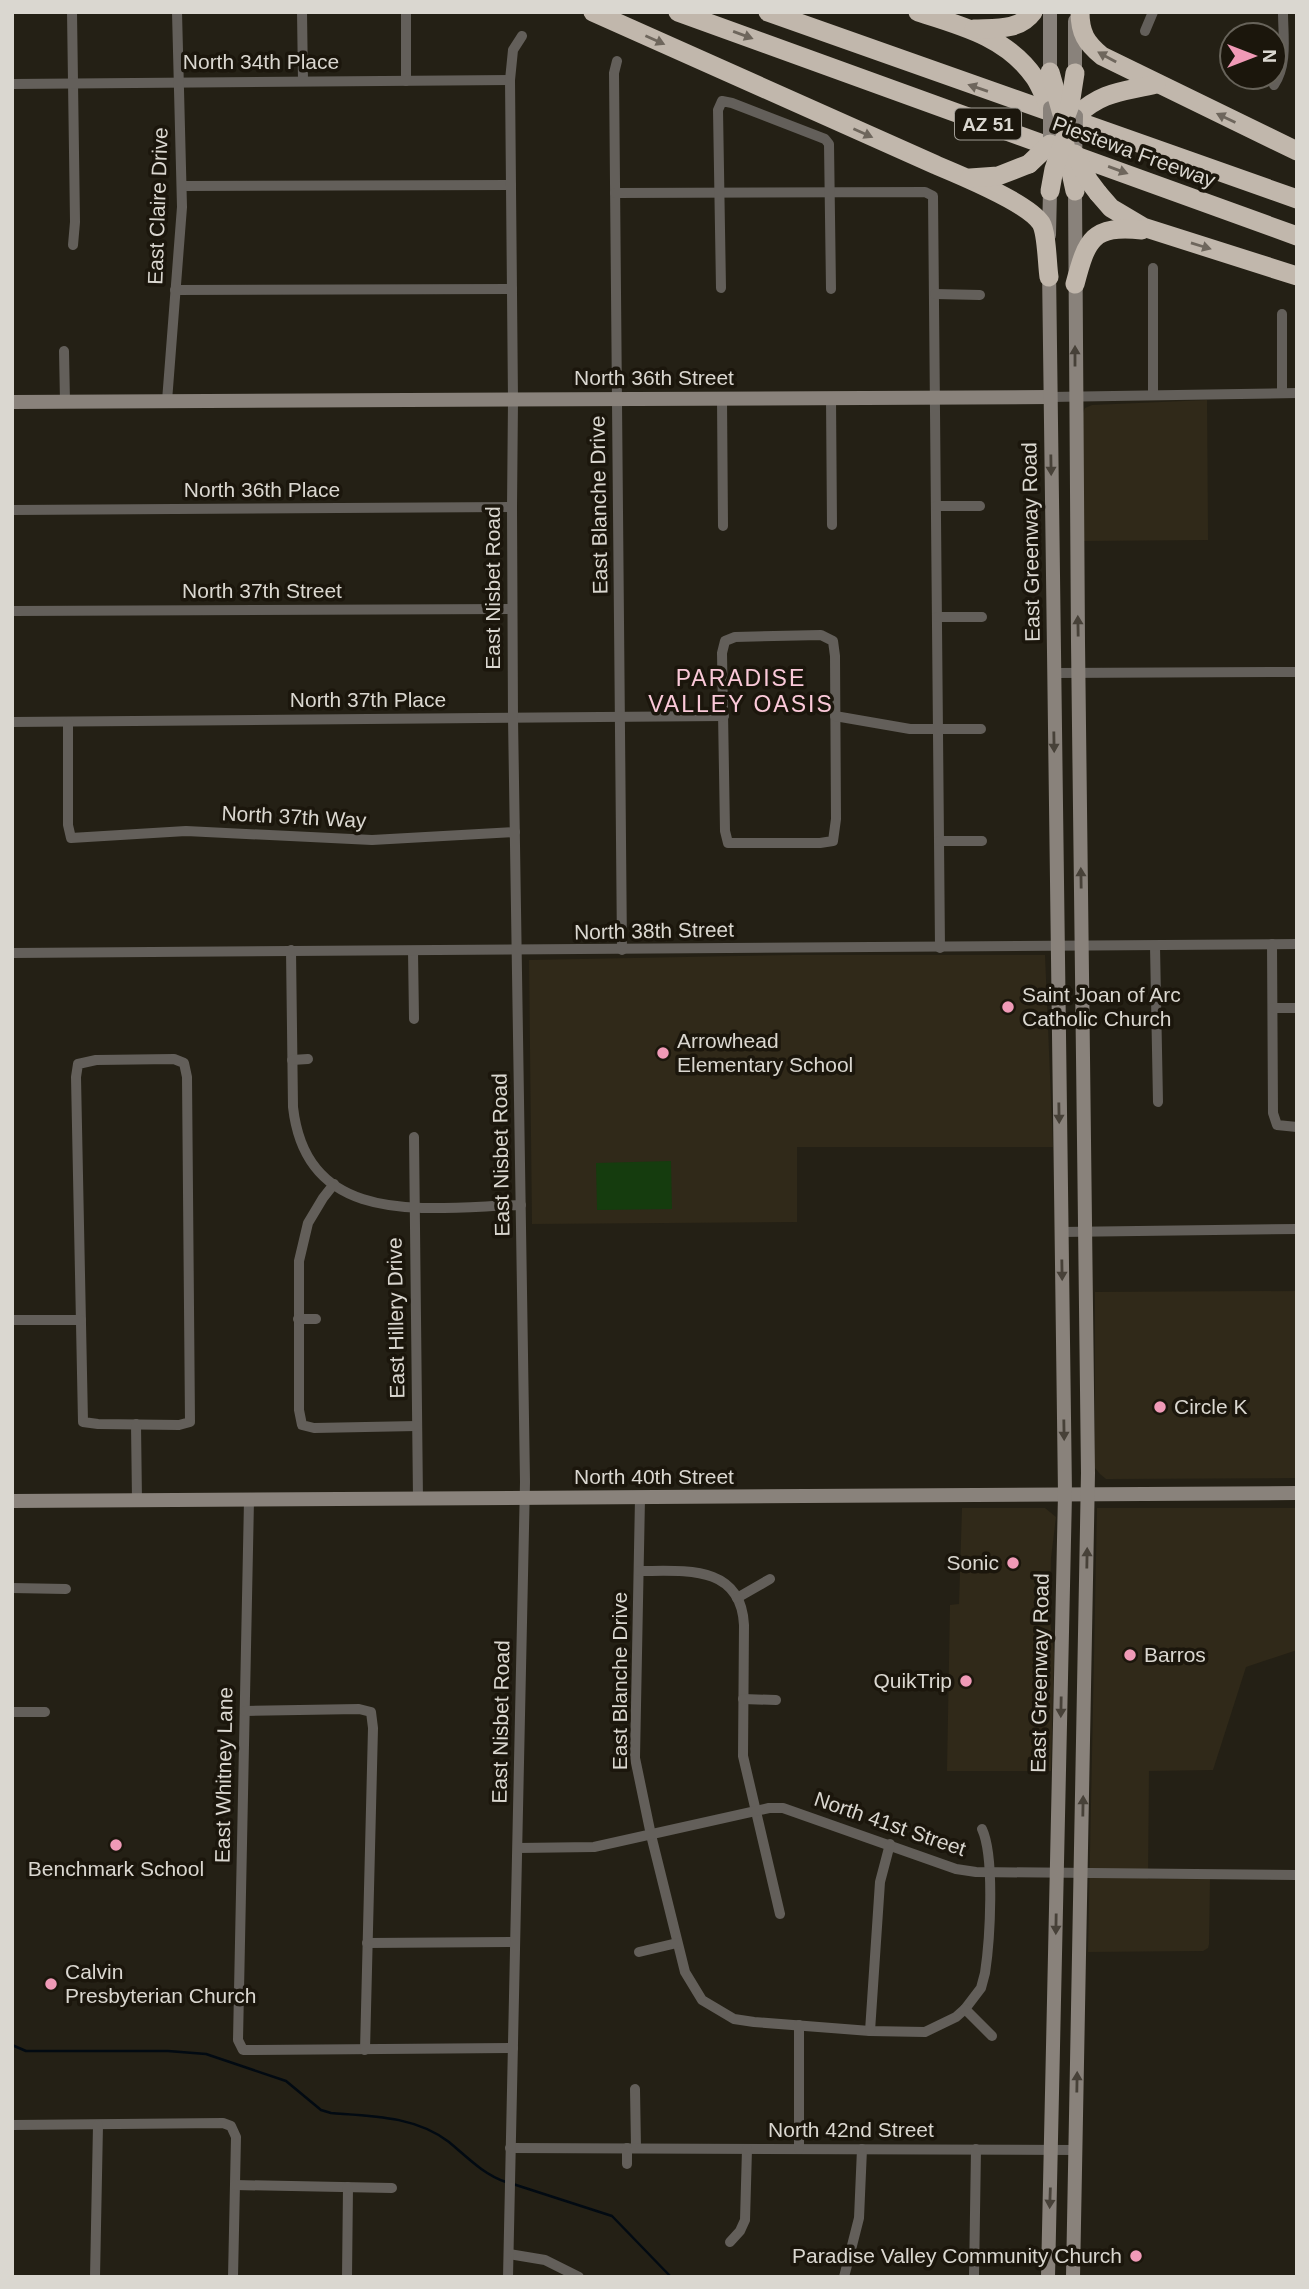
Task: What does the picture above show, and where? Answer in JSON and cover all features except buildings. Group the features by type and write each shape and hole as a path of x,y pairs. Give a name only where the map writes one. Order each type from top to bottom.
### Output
{"highway":[{"path":"593,12 936,166 970,178 1031,212 1042,225 1049,277"},
{"name":"Piestewa Freeway","path":"678,12 1297,236"},
{"name":"Piestewa Freeway","path":"768,12 1297,200"},
{"path":"918,12 974,29 1007,48 1042,74 1063,131 1089,181 1111,208 1155,232 1297,275"},
{"path":"974,29 1009,28 1025,21 1033,12"},
{"path":"1077,12 1083,35 1102,56 1297,151"},
{"path":"1050,191 1076,72"},
{"path":"970,178 998,176 1029,164 1092,103 1127,88 1156,84"},
{"path":"1063,131 1075,191"},
{"path":"1076,284 1084,251 1097,235 1114,229 1155,232"}],"main road":[{"path":"1042,74 1050,12"},
{"path":"1076,72 1077,12"},
{"name":"East Greenway Road","path":"1048,2277 1065,1494 1050,397 1050,191"},
{"path":"1073,2277 1088,1494 1075,191"},
{"name":"North 36th Street","path":"12,402 1050,397"},
{"path":"1059,1071 1083,1071"},
{"name":"North 40th Street","path":"12,1502 1297,1493"},
{"path":"1054,2025 1078,2025"}],"street":[{"path":"72,12 73,244"},
{"name":"East Claire Drive","path":"167,401 181,186 177,12"},
{"path":"302,12 303,81"},
{"path":"406,12 406,81"},
{"path":"1145,31 1153,12"},
{"name":"East Nisbet Road","path":"508,2277 525,1498 513,718 510,80 513,50 522,36"},
{"name":"East Blanche Drive","path":"617,61 614,73 622,950"},
{"name":"North 34th Place","path":"12,84 510,80"},
{"path":"721,288 718,110 722,101 825,139 829,144 831,289"},
{"path":"181,186 511,185"},
{"path":"615,193 925,192 933,196 940,948"},
{"path":"1153,268 1153,395"},
{"path":"175,290 512,289"},
{"path":"935,294 980,295"},
{"path":"1282,314 1282,393"},
{"path":"64,351 65,402"},
{"name":"North 36th Street","path":"1050,397 1297,393"},
{"path":"831,398 832,524"},
{"path":"722,399 723,526"},
{"path":"936,506 980,506"},
{"name":"North 36th Place","path":"12,510 512,508"},
{"name":"North 37th Street","path":"12,611 512,609"},
{"path":"937,617 982,617"},
{"path":"821,635 833,641 836,819 833,841 820,844 728,843 725,831 724,716 722,653 725,641 735,636 821,635"},
{"path":"1054,673 1297,672"},
{"name":"North 37th Place","path":"12,722 724,716"},
{"path":"835,716 909,729 981,729"},
{"name":"North 37th Way","path":"68,722 68,825 71,838 186,831 372,840 515,832"},
{"path":"939,841 982,841"},
{"path":"1272,944 1273,1113 1277,1125 1297,1127"},
{"name":"North 38th Street","path":"12,953 1297,944"},
{"path":"1155,946 1158,1102"},
{"path":"291,950 296,1129 301,1145 320,1174 343,1192 378,1205 521,1205"},
{"path":"413,951 414,1019"},
{"path":"1273,1008 1297,1008"},
{"path":"174,1059 184,1063 187,1077 190,1422 179,1425 83,1422 81,1320 76,1077 78,1064 96,1060 174,1059"},
{"path":"292,1060 308,1059"},
{"name":"East Hillery Drive","path":"414,1137 418,1499"},
{"path":"334,1184 308,1223 302,1241 297,1275 299,1410 302,1425 417,1426"},
{"path":"1061,1232 1297,1229"},
{"path":"298,1319 316,1319"},
{"path":"12,1320 81,1320"},
{"path":"136,1424 137,1501"},
{"name":"East Blanche Drive","path":"640,1498 635,1758 685,1972 702,2000 734,2019 799,2025"},
{"name":"East Whitney Lane","path":"249,1500 238,2040 243,2050 365,2050"},
{"path":"639,1571 701,1573 723,1582 737,1598 744,1613 743,1756 780,1914"},
{"path":"737,1598 770,1579"},
{"path":"12,1588 66,1589"},
{"path":"743,1699 776,1700"},
{"path":"245,1711 359,1709 371,1712 373,1728 365,2050 513,2048"},
{"path":"12,1712 45,1712"},
{"name":"North 41st Street","path":"518,1848 594,1847 755,1811 783,1808 956,1869 1057,1874 1297,1875"},
{"path":"799,2149 799,2025 925,2032 965,2010 981,1988 985,1973 990,1872 987,1840 982,1829"},
{"path":"870,2031 880,1882 890,1844"},
{"path":"367,1943 515,1942"},
{"path":"639,1952 677,1943"},
{"path":"965,2010 992,2036"},
{"path":"627,2164 631,2148 635,2089"},
{"path":"12,2125 223,2123 231,2126 236,2137 233,2277"},
{"path":"95,2277 98,2124"},
{"name":"North 42nd Street","path":"510,2148 1076,2150"},
{"path":"730,2242 745,2220 747,2149"},
{"path":"844,2277 859,2218 862,2149"},
{"path":"974,2277 976,2149"},
{"path":"235,2185 392,2188"},
{"path":"347,2277 348,2187"},
{"path":"509,2254 545,2260 579,2277"}],"shaded area":[{"path":"1207,400 1208,540 1083,541 1081,418 1085,408 1092,405"},
{"path":"794,955 1045,955 1053,1147 797,1147 797,1222 532,1224 529,960"},
{"path":"1297,1291 1297,1478 1106,1479 1100,1474 1095,1468 1095,1292"},
{"path":"962,1508 1045,1508 1056,1517 1051,1558 1050,1620 1054,1653 1051,1771 947,1771 950,1605 959,1604"},
{"path":"1097,1508 1297,1508 1297,1650 1246,1667 1213,1770 1149,1771 1148,1879 1210,1879 1209,1944 1203,1951 1088,1952"}],"green space":[{"path":"671,1161 672,1209 597,1210 596,1163"}],"waterway":[{"path":"12,2045 26,2051 168,2051 206,2054 286,2081 321,2110 393,2119 422,2127 436,2133 483,2170 506,2182"},
{"path":"513,2184 612,2216 671,2277"}],"place":[{"name":"Saint Joan of Arc Catholic Church","path":"1008,1007"},
{"name":"Arrowhead Elementary School","path":"663,1053"},
{"name":"Circle K","path":"1160,1407"},
{"name":"Sonic","path":"1013,1563"},
{"name":"Barros","path":"1130,1655"},
{"name":"QuikTrip","path":"966,1681"},
{"name":"Benchmark School","path":"116,1845"},
{"name":"Calvin Presbyterian Church","path":"51,1984"},
{"name":"Paradise Valley Community Church","path":"1136,2256"}],"district":[{"name":"PARADISE VALLEY OASIS","path":"741,691"}]}
